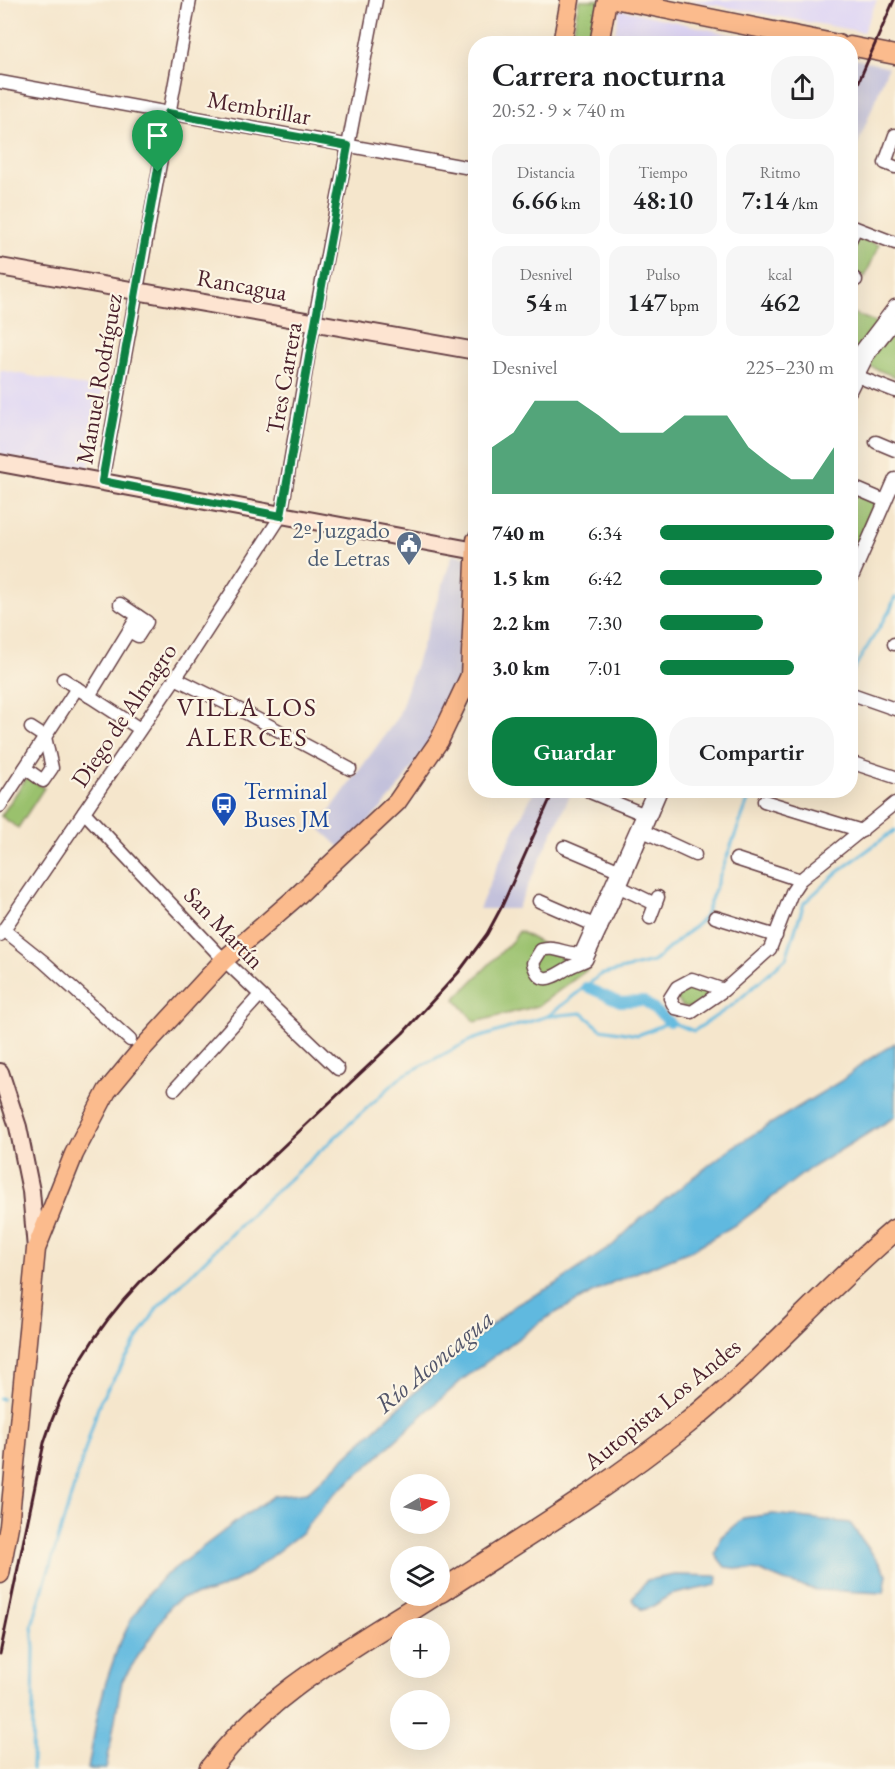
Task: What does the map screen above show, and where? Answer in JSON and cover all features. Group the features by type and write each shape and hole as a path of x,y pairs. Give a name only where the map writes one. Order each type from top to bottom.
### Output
{"highway":[{"name":"Autopista Los Andes","path":"450,1585 598,1489 684,1426 773,1347 895,1230"},
{"path":"210,1769 246,1728 278,1699 338,1656 417,1606"}],"main road":[{"path":"563,36 570,0"},
{"path":"600,36 607,0"},
{"path":"619,0 798,36"},
{"path":"858,48 895,55"},
{"name":"Rancagua","path":"0,267 468,350"},
{"path":"0,464 102,481 281,516 468,546"},
{"path":"36,1249 74,1154 107,1091 141,1050 224,960 295,898 397,802 439,741 468,680"},
{"path":"0,1072 18,1127 31,1191 36,1249 9,1526 0,1574"}],"street":[{"name":"Manuel Rodríguez","path":"102,481 190,0"},
{"name":"Tres Carrera","path":"281,516 376,0"},
{"name":"Membrillar","path":"0,82 468,168"},
{"path":"895,135 885,163 895,167"},
{"path":"858,229 895,243"},
{"path":"858,355 895,306"},
{"path":"858,369 895,321"},
{"path":"858,377 895,391"},
{"path":"876,442 895,450"},
{"path":"858,548 895,479"},
{"path":"858,489 885,501"},
{"name":"Diego de Almagro","path":"2,932 175,678 281,516"},
{"path":"89,696 129,631 142,619 120,604"},
{"path":"175,678 350,769"},
{"path":"63,679 140,729"},
{"path":"0,806 77,688"},
{"path":"858,696 895,709"},
{"path":"25,768 43,781 52,768 45,737 31,728"},
{"path":"858,765 895,777"},
{"path":"604,798 643,814"},
{"path":"650,798 618,870 598,926 586,960 548,979 541,977 535,971 533,963 541,950 557,948 566,953 581,953 598,926 620,887 658,798"},
{"path":"764,801 862,831"},
{"path":"724,990 770,949 792,892 800,880 895,802"},
{"name":"San Martín","path":"84,812 224,960 338,1069"},
{"path":"643,814 644,831"},
{"path":"644,831 695,855"},
{"path":"564,847 618,870"},
{"path":"736,859 800,880"},
{"path":"620,887 657,900 650,918"},
{"path":"539,901 598,926"},
{"path":"715,917 776,936"},
{"path":"2,932 44,962 130,1040"},
{"path":"175,1089 260,994"}],"shaded area":[{"path":"687,0 877,0 863,32"},
{"path":"620,9 738,36 615,36"},
{"path":"858,60 888,67 858,144"},
{"path":"0,370 103,390 88,472 0,455"},
{"path":"453,554 467,557 464,665 434,736 393,795 343,850 318,827 398,717"},
{"path":"531,798 569,798 517,909 479,909"}],"green space":[{"path":"579,0 605,0 598,36 572,36"},
{"path":"858,238 879,245 865,277 858,274"},
{"path":"858,315 895,330 895,377 858,362"},
{"path":"858,494 876,502 858,544"},
{"path":"27,777 44,788 18,828 1,816"},
{"path":"519,931 588,969 538,1006 475,1022 455,999 514,939"},
{"path":"694,983 710,989 710,994 691,1008 682,1006 676,999"}],"water":[{"path":"895,1043 895,1117 809,1169 740,1222 692,1250 613,1282 546,1318 462,1380 332,1496 301,1533 250,1573 222,1588 182,1598 171,1605 122,1681 106,1769 88,1769 98,1712 118,1647 132,1618 162,1578 274,1496 307,1492 440,1369 514,1306 556,1284 613,1245 640,1219 731,1148 841,1081 866,1061"},
{"path":"773,1514 850,1523 887,1574 884,1593 816,1590 784,1581 761,1571 725,1567 715,1554 721,1537 743,1518"},
{"path":"675,1575 718,1576 717,1585 670,1595 642,1610 632,1599 647,1580"}],"waterway":[{"path":"858,662 890,610 895,597"},
{"path":"32,1769 34,1648 32,1625 100,1401 157,1308 249,1216 402,1076 471,1040 548,1016 600,975 653,962 704,918 749,798"},
{"path":"549,1016 582,1013 601,1029 638,1035 670,1022 694,1031 734,1004 786,958 804,903 839,871 895,830"},
{"path":"586,987 620,1002 644,1001 670,1022"}],"railway":[{"path":"858,83 894,0"},
{"path":"0,1654 44,1443 71,1377 95,1337 140,1282 403,1033 458,973 487,934 502,906 550,798"}],"place":[{"name":"2º Juzgado de Letras","path":"409,567"},
{"name":"Terminal Buses JM","path":"224,828"}],"district":[{"name":"VILLA LOS ALERCES","path":"247,722"}],"route":[{"path":"168,113 348,146 281,516 102,481 158,172 168,113"}],"water label":[{"name":"Río Aconcagua","path":"434,1361"}]}
